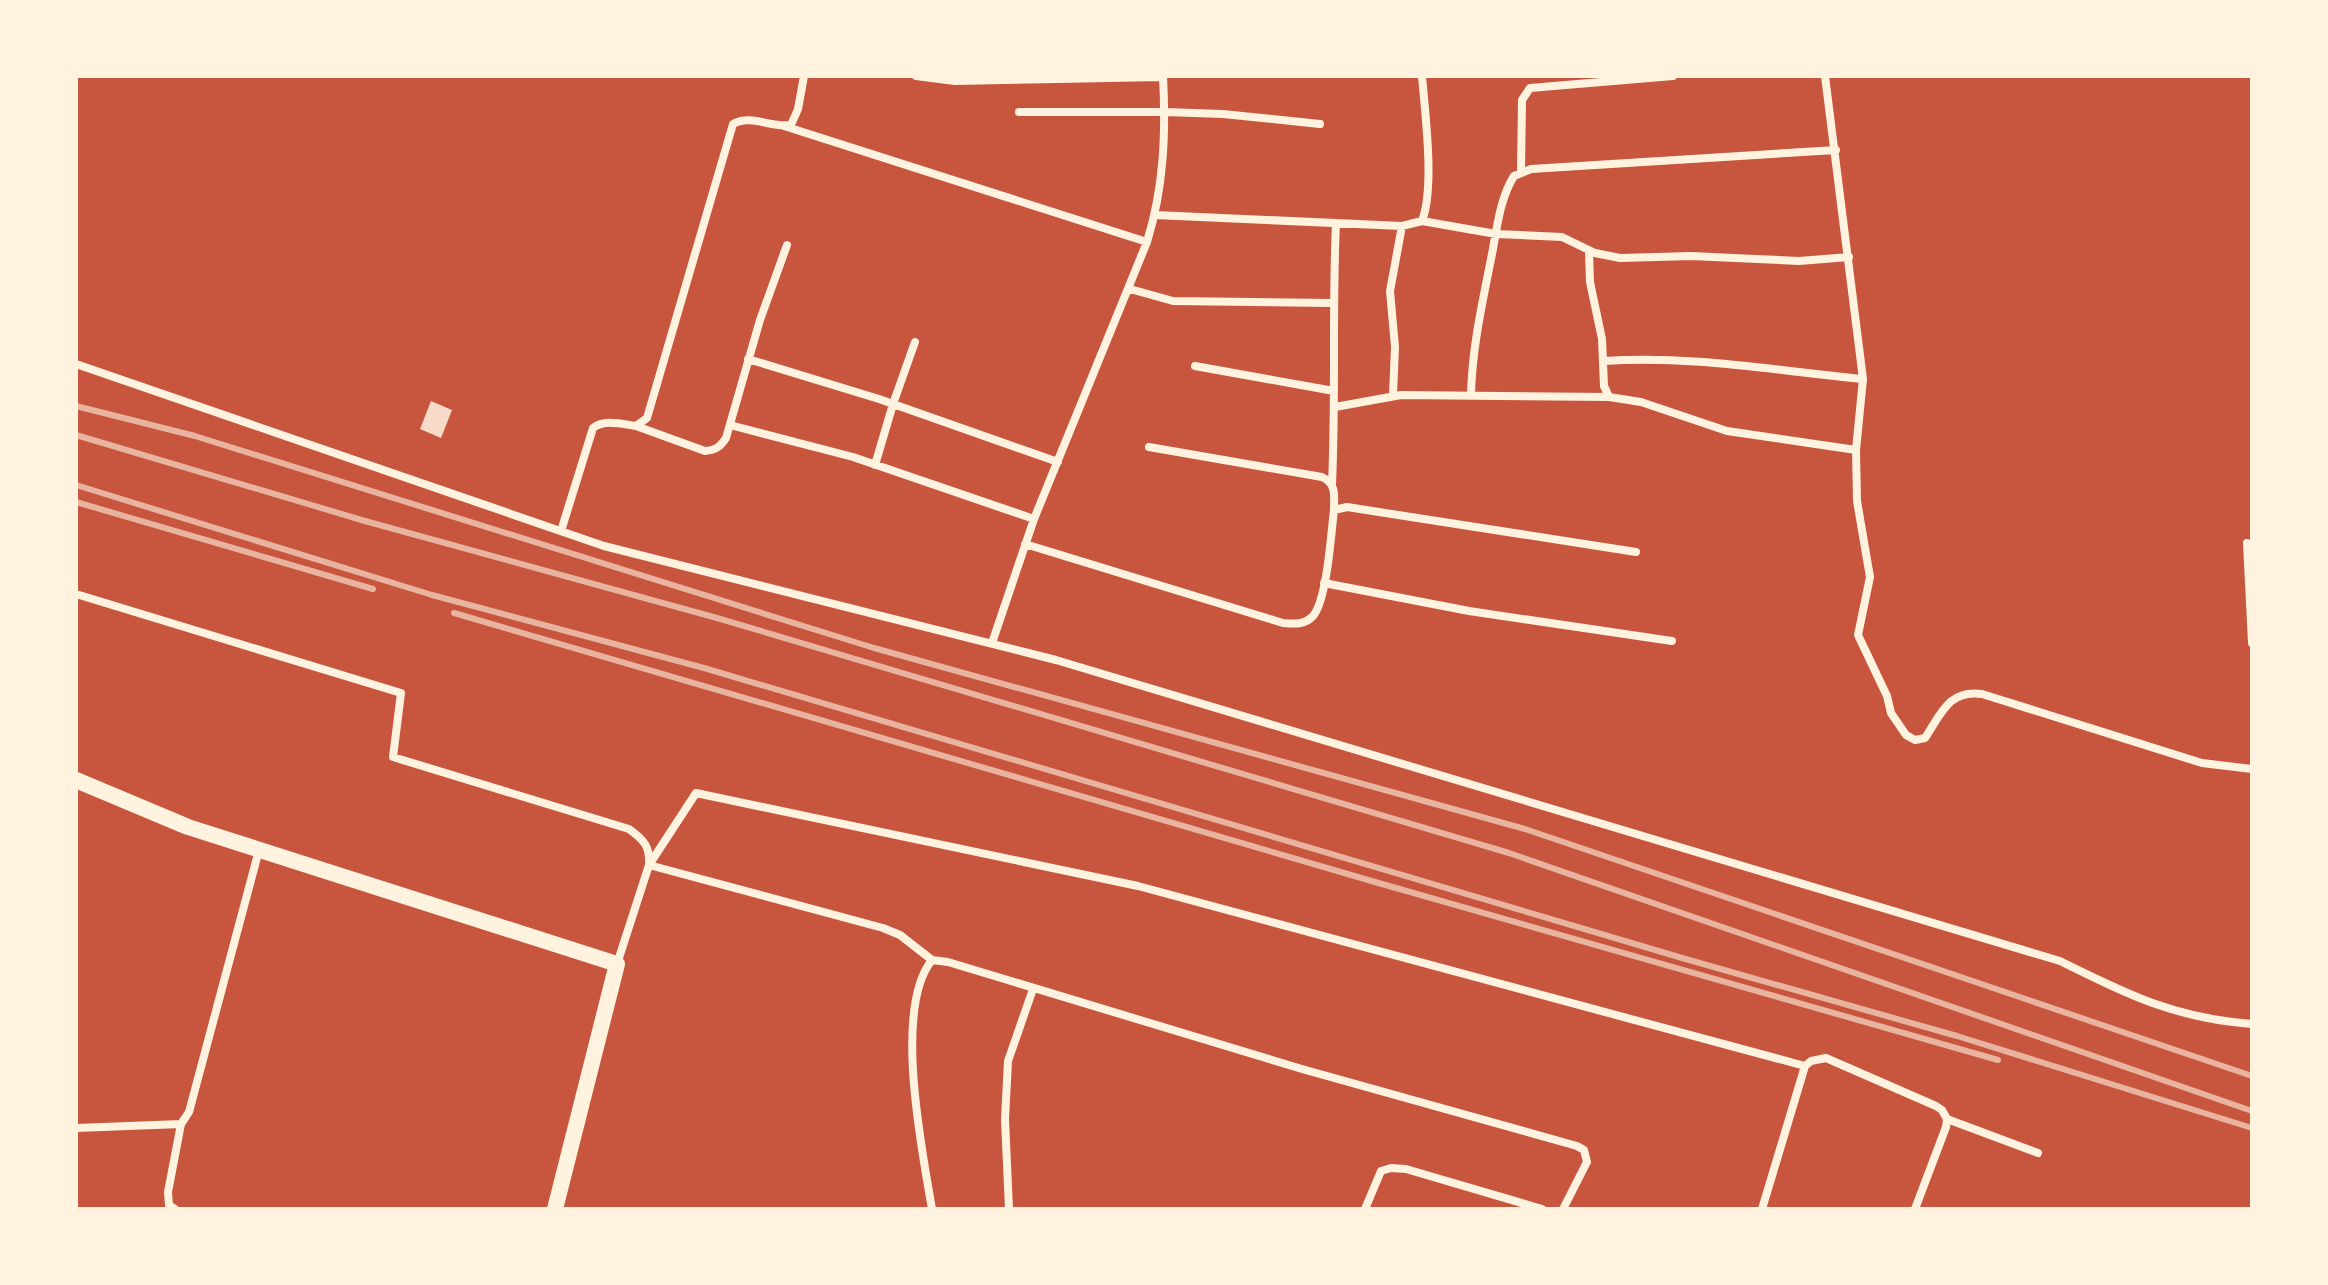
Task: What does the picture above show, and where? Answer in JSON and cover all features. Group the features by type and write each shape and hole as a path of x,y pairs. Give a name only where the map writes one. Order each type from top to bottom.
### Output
{"main road":[{"path":"76,780 188,827 617,964 555,1209"}],"street":[{"path":"784,126 791,125 795,120 804,76"},
{"path":"916,76 955,81 1163,76 1164,165 1147,242 1034,519 992,643"},
{"path":"1422,76 1427,176 1422,221"},
{"path":"1521,172 1522,100 1530,88 1673,76"},
{"path":"1825,76 1863,379 1856,450 1857,501 1870,577 1858,635 1887,696 1891,713 1906,735 1915,740 1925,738 1950,702 1959,694 1969,692 2202,763 2252,769"},
{"path":"1019,112 1223,114 1320,124"},
{"path":"636,426 647,418 652,405 733,124 744,118 784,126 1147,242"},
{"path":"1471,395 1479,320 1496,234 1508,184 1521,172 1836,150"},
{"path":"1155,215 1402,226 1422,221 1496,234 1562,237 1589,251 1620,258 1691,256 1799,261 1849,257"},
{"path":"1025,544 1283,623 1300,624 1312,619 1320,604 1334,510 1332,303 1336,223"},
{"path":"1393,395 1395,347 1390,291 1402,226"},
{"path":"561,531 593,428 598,424 636,426 705,451 721,445 787,245"},
{"path":"1589,251 1590,282 1601,328 1604,386 1609,397"},
{"path":"1130,289 1173,301 1332,303"},
{"path":"875,465 915,342"},
{"path":"1604,361 1672,358 1863,379"},
{"path":"748,359 893,404 1058,462"},
{"path":"76,364 604,546 992,643 2060,961 2135,998 2193,1017 2252,1024"},
{"path":"1195,366 1334,391"},
{"path":"1335,407 1393,395 1609,397 1641,402 1727,431 1856,450"},
{"path":"730,425 875,465 1034,519"},
{"path":"1149,447 1314,474 1332,484"},
{"path":"1334,510 1347,507 1401,514 1636,552"},
{"path":"2247,543 2252,643"},
{"path":"1324,583 1469,611 1672,641"},
{"path":"76,594 401,693 393,757 629,829 645,841 650,852 649,865 617,964"},
{"path":"649,865 696,793 1138,886 1805,1066"},
{"path":"175,1209 169,1205 168,1192 181,1124 189,1112 259,849"},
{"path":"649,865 883,928 900,935 932,960 948,962 1577,1146 1584,1150 1587,1162 1563,1209"},
{"path":"932,960 924,970 913,1021 911,1050 918,1131 932,1209"},
{"path":"1009,1209 1005,1119 1008,1061 1033,989"},
{"path":"1762,1209 1805,1066 1818,1058 1826,1058 1942,1110 1947,1119 1946,1127 1915,1209"},
{"path":"1947,1119 2038,1153"},
{"path":"76,1128 181,1124"},
{"path":"1365,1209 1381,1171 1391,1168 1406,1169 1542,1209"}],"building":[{"path":"431,401 452,410 441,438 420,429"}],"railway":[{"path":"76,406 195,436 874,648 1525,829 2252,1076"},
{"path":"76,435 365,521 717,618 1509,853 2252,1111"},
{"path":"76,485 432,595 704,668 1689,960 1957,1036 2252,1128"},
{"path":"76,502 373,589"},
{"path":"454,613 1998,1060"}]}
